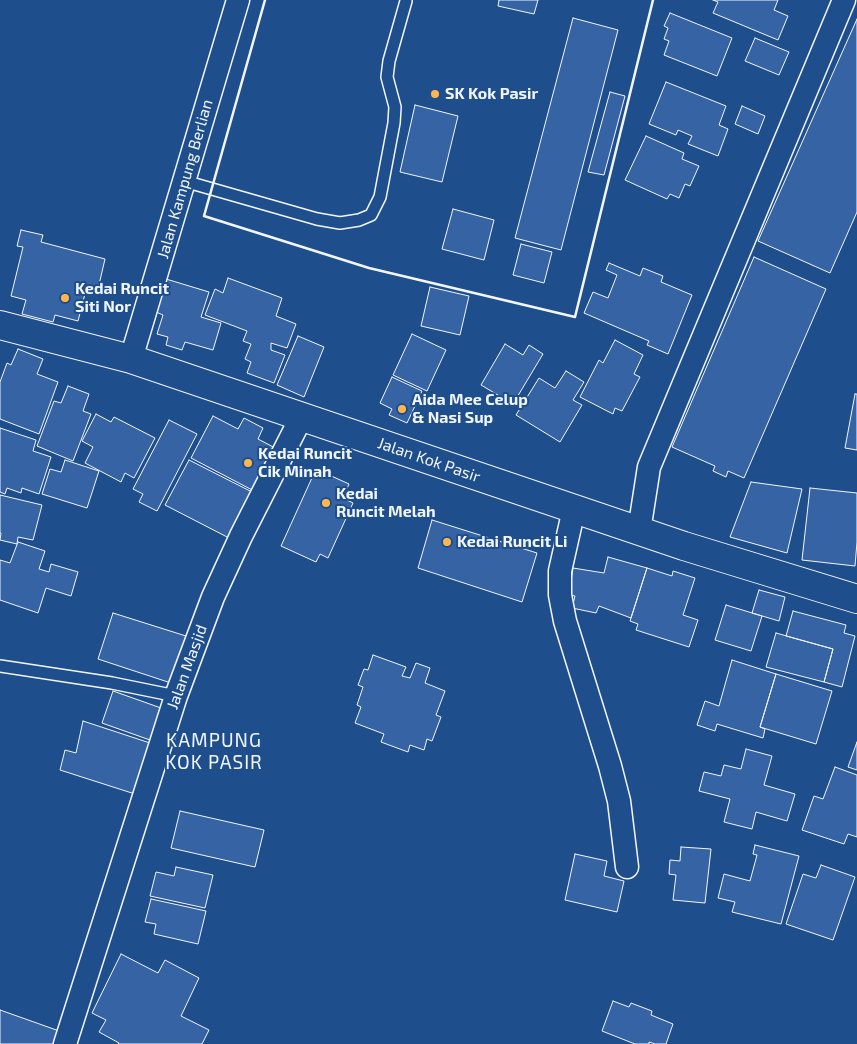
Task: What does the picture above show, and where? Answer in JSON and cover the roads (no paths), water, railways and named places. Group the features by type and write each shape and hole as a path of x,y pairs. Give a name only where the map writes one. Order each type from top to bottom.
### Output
{"street":[{"name":"Jalan Kampung Berlian","path":"132,359 238,0"},
{"path":"639,531 649,467 844,0"},
{"name":"Jalan Kok Pasir","path":"0,325 132,359 639,531 857,599"},
{"name":"Jalan Masjid","path":"65,1044 176,696 212,597 302,416"},
{"path":"574,509 560,571 560,595 565,621 610,766 618,801 627,867"}],"lane":[{"path":"184,181 317,219 340,223 358,220 371,215 380,197 394,123 395,107 388,77 389,61 406,1"},
{"path":"0,666 112,683 176,696"}],"place":[{"name":"SK Kok Pasir","path":"435,94"},
{"name":"Kedai Runcit Siti Nor","path":"65,298"},
{"name":"Aida Mee Celup & Nasi Sup","path":"402,409"},
{"name":"Kedai Runcit Cik Minah","path":"248,463"},
{"name":"Kedai Runcit Melah","path":"326,503"},
{"name":"Kedai Runcit Li","path":"447,542"}],"district":[{"name":"KAMPUNG KOK PASIR","path":"214,752"}]}
